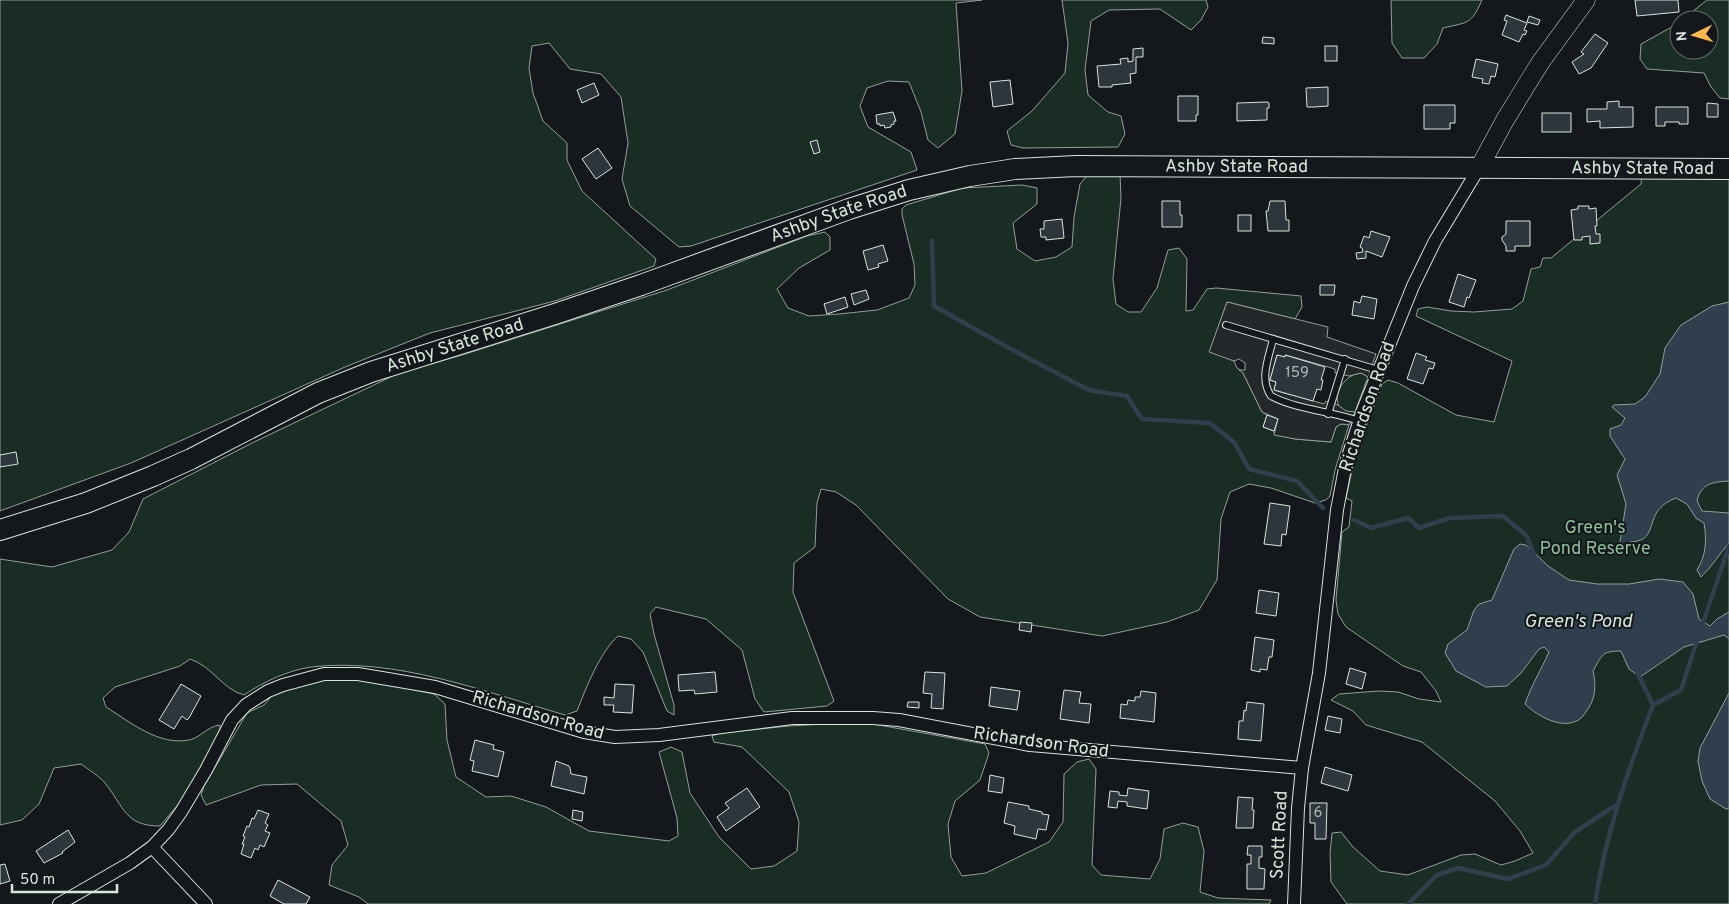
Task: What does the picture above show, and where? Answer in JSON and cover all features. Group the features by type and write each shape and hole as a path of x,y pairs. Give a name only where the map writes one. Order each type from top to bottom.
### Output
{"main road":[{"name":"Ashby State Road","path":"0,530 86,503 130,486 191,459 318,393 371,372 616,294 848,209 942,182 1015,169 1076,166 1729,169"}],"street":[{"name":"Richardson Road","path":"59,904 130,862 152,847 168,830 206,770 232,720 246,705 268,691 282,685 334,673 358,674 434,687 584,732 615,737 659,735 792,718 873,718 899,720 1030,745 1302,768 1319,673 1337,510 1346,464 1359,421 1413,286 1435,241 1540,63 1586,0"},
{"name":"Scott Road","path":"1294,904 1298,808 1302,768"},
{"path":"152,847 206,904"}],"lane":[{"path":"1226,325 1378,370"},
{"path":"1274,339 1265,378 1267,390 1271,396 1328,414 1359,421"},
{"path":"1328,414 1345,359"}],"green space":[{"path":"0,0 982,0 956,3 962,91 955,134 938,148 928,140 921,112 909,82 888,81 867,88 860,106 868,127 911,152 917,170 691,246 679,247 630,206 622,179 628,143 621,97 601,74 570,69 549,43 532,46 529,68 533,93 543,121 567,143 567,160 582,191 656,259 654,266 555,301 430,333 345,367 131,463 0,511"},
{"path":"1062,0 1206,0 1208,7 1201,20 1191,30 1160,9 1109,10 1091,21 1085,70 1088,95 1108,112 1121,116 1125,134 1118,147 1023,148 1011,145 1007,131 1032,111 1065,73 1068,43"},
{"path":"1391,0 1482,0 1475,14 1468,21 1443,28 1437,44 1424,58 1402,58 1392,43"},
{"path":"1707,0 1729,0 1729,99 1720,98 1711,87 1704,73 1647,69 1640,59 1641,44 1669,29 1669,60 1719,60 1719,10 1694,10"},
{"path":"1092,170 1120,174 1121,198 1113,279 1116,304 1128,312 1141,312 1157,288 1168,250 1179,248 1187,259 1186,311 1193,310 1207,289 1216,288 1301,296 1302,307 1295,319 1227,302 1210,351 1234,361 1237,368 1242,371 1262,412 1267,415 1263,427 1274,431 1274,433 1295,439 1331,442 1336,427 1341,424 1349,425 1335,470 1330,496 1326,500 1315,503 1271,488 1249,484 1230,492 1221,519 1217,580 1199,610 1167,622 1102,636 980,617 948,599 856,505 836,492 821,489 817,503 815,547 794,563 793,592 834,701 827,706 764,712 755,699 742,650 706,619 656,607 650,614 674,705 674,715 667,711 643,652 631,639 618,636 599,661 577,711 565,715 440,679 375,667 343,665 311,667 294,671 276,677 244,695 229,688 205,667 190,659 180,666 115,687 103,698 106,707 145,731 167,739 189,740 212,727 220,725 220,731 187,794 160,826 139,823 132,819 126,814 105,783 81,764 54,768 39,804 22,820 0,825 0,559 52,567 112,550 129,532 143,499 254,442 399,373 667,290 807,236 825,232 830,237 830,250 799,268 777,289 788,308 809,316 839,314 877,310 909,298 915,285 914,264 902,209 906,205 962,188 1022,185 1037,188 1037,204 1013,223 1017,249 1035,261 1056,257 1072,247 1074,217 1080,184"},
{"name":"Green's Pond Reserve","path":"1642,174 1729,175 1729,904 1347,904 1331,882 1330,853 1332,833 1341,832 1353,847 1380,871 1408,875 1461,855 1475,854 1501,865 1533,853 1520,831 1495,801 1422,742 1366,725 1353,711 1331,700 1339,694 1379,691 1398,692 1419,699 1441,702 1436,691 1421,672 1403,666 1346,627 1338,614 1336,600 1342,532 1349,527 1352,501 1346,498 1355,457 1382,384 1388,380 1398,383 1456,415 1494,422 1512,361 1416,316 1418,309 1427,307 1474,312 1512,309 1523,301 1531,269 1540,267 1543,258 1551,258 1641,184"},
{"path":"1361,373 1368,377 1355,412 1346,411 1340,407 1337,401 1338,394 1346,380 1353,375"},
{"path":"342,678 381,683 434,694 445,704 447,740 456,777 486,797 511,796 546,807 589,831 669,841 678,836 677,818 659,752 671,747 682,752 690,793 719,837 751,869 774,866 797,851 799,822 789,792 742,747 714,742 712,736 721,733 789,726 862,722 985,744 989,753 980,780 955,801 948,824 951,857 962,876 986,873 1049,842 1063,822 1064,774 1077,762 1089,759 1096,769 1092,865 1101,875 1150,879 1160,859 1164,829 1183,823 1198,827 1204,851 1200,892 1218,898 1271,900 1269,904 368,904 359,897 329,885 332,865 348,845 341,821 297,784 261,785 206,805 201,795 204,786 247,713 264,705 273,694 311,681"}],"shaded area":[{"path":"1227,302 1328,327 1327,337 1376,354 1368,377 1361,373 1349,376 1335,373 1335,369 1286,355 1285,357 1277,355 1270,380 1276,382 1274,390 1324,404 1326,401 1338,405 1346,411 1355,412 1349,425 1341,424 1336,427 1331,442 1274,435 1278,419 1262,412 1243,373 1239,370 1245,370 1245,363 1239,359 1234,361 1209,352"}],"water":[{"path":"1729,302 1729,481 1708,485 1701,490 1697,501 1702,511 1729,513 1729,543 1701,577 1697,570 1705,548 1704,523 1696,518 1687,504 1676,498 1670,500 1657,512 1649,532 1643,539 1630,542 1620,552 1611,554 1611,549 1620,542 1626,504 1617,475 1625,459 1610,436 1610,429 1621,425 1625,418 1612,407 1614,405 1635,404 1645,397 1660,374 1665,348 1681,325 1712,306"},
{"name":"Green's Pond","path":"1520,544 1526,545 1548,566 1569,580 1597,584 1629,584 1659,579 1683,582 1693,594 1699,619 1710,626 1729,612 1729,639 1724,635 1684,647 1640,677 1629,669 1621,651 1606,653 1593,671 1594,695 1591,704 1582,717 1574,722 1567,723 1552,721 1525,704 1549,652 1544,647 1539,649 1521,673 1507,686 1486,687 1456,671 1445,653 1448,644 1467,630 1474,610 1479,604 1492,600 1514,549"},
{"path":"1729,693 1729,808 1726,809 1710,799 1702,781 1698,761 1700,748"}],"building":[{"path":"1635,0 1678,0 1679,10 1669,10 1669,13 1637,16"},
{"path":"1506,15 1527,23 1524,30 1527,31 1519,42 1502,35 1507,21 1504,20"},
{"path":"1529,16 1540,20 1538,25 1527,22"},
{"path":"1595,34 1608,43 1591,68 1579,74 1572,62 1584,54 1581,52"},
{"path":"1263,37 1274,38 1274,44 1262,43"},
{"path":"1325,46 1337,46 1337,61 1325,61"},
{"path":"1143,48 1143,57 1136,57 1136,73 1130,74 1131,83 1112,85 1112,87 1099,87 1097,66 1121,64 1120,59 1128,58 1128,62 1133,61 1133,49"},
{"path":"1476,59 1498,64 1495,77 1491,76 1489,84 1482,83 1483,79 1472,77"},
{"path":"1010,80 1013,104 993,107 990,82"},
{"path":"594,83 599,95 582,103 577,90"},
{"path":"1328,87 1328,106 1307,107 1306,88"},
{"path":"1178,96 1198,96 1198,115 1196,115 1196,121 1178,121"},
{"path":"1619,101 1619,107 1633,107 1633,127 1600,128 1600,121 1587,122 1587,109 1607,109 1607,102"},
{"path":"1237,103 1269,103 1269,108 1267,108 1267,120 1237,121"},
{"path":"1707,103 1718,104 1718,117 1707,117"},
{"path":"1424,105 1455,105 1455,123 1450,123 1450,129 1424,129"},
{"path":"1656,107 1688,107 1688,124 1665,122 1665,126 1656,126"},
{"path":"893,112 896,121 894,121 891,127 885,128 884,125 880,126 880,124 877,124 876,115"},
{"path":"1542,113 1571,113 1571,132 1542,132"},
{"path":"817,140 820,152 814,154 810,142"},
{"path":"598,148 612,168 596,179 582,159"},
{"path":"1162,201 1180,201 1182,227 1162,227"},
{"path":"1270,201 1285,201 1286,220 1289,220 1289,231 1268,231 1266,211 1268,211"},
{"path":"1578,206 1589,206 1589,209 1596,208 1597,226 1595,226 1596,234 1600,234 1600,243 1590,244 1590,236 1582,237 1582,240 1574,240 1571,210 1578,209"},
{"path":"1238,215 1251,215 1251,231 1238,231"},
{"path":"1062,219 1064,238 1046,240 1046,237 1041,237 1040,229 1044,229 1044,221"},
{"path":"1506,221 1530,221 1530,246 1515,246 1515,251 1506,251 1502,237 1506,234"},
{"path":"1371,231 1390,237 1382,257 1366,251 1366,258 1357,259 1356,253 1363,252 1360,247 1364,236 1369,238"},
{"path":"883,245 888,261 878,264 879,267 868,270 863,251"},
{"path":"1458,274 1476,280 1464,307 1449,302"},
{"path":"1320,285 1335,285 1334,295 1320,295"},
{"path":"866,290 869,299 854,305 851,294"},
{"path":"1362,296 1377,299 1374,319 1352,315 1354,301 1360,303"},
{"path":"845,297 848,307 827,314 824,304"},
{"path":"1416,353 1427,357 1425,360 1435,363 1433,369 1429,368 1423,384 1407,379"},
{"path":"1277,355 1285,357 1285,355 1325,367 1321,380 1323,380 1321,390 1317,389 1313,401 1274,390 1276,382 1270,380"},
{"path":"1267,415 1278,419 1274,431 1263,427"},
{"path":"16,452 18,464 0,467 0,455"},
{"path":"1270,503 1290,506 1286,535 1282,534 1281,546 1264,544"},
{"path":"1259,590 1279,593 1276,616 1256,613"},
{"path":"1020,622 1032,623 1031,632 1019,630"},
{"path":"1255,637 1274,640 1272,657 1269,657 1267,670 1260,669 1260,672 1251,670"},
{"path":"1350,668 1366,673 1362,689 1346,684"},
{"path":"715,672 717,692 695,694 694,690 679,691 678,675"},
{"path":"925,672 945,673 943,709 931,708 932,694 923,693"},
{"path":"181,684 201,696 189,718 187,720 182,716 174,729 159,720"},
{"path":"615,684 634,685 632,713 613,712 614,705 604,705 604,697 614,698"},
{"path":"991,687 1020,691 1017,710 989,706"},
{"path":"1064,690 1081,692 1079,703 1091,704 1089,723 1060,719"},
{"path":"1141,691 1156,693 1154,722 1120,718 1121,704 1127,705 1128,700 1135,701 1135,697 1140,697"},
{"path":"908,702 919,702 919,708 907,707"},
{"path":"1247,702 1264,704 1261,741 1238,739 1239,721 1243,721"},
{"path":"1328,716 1342,719 1340,733 1325,730"},
{"path":"475,740 494,745 493,749 504,752 498,777 472,771 474,761 470,760"},
{"path":"556,761 569,766 571,774 587,777 584,794 551,786"},
{"path":"1325,767 1352,775 1348,791 1321,783"},
{"path":"990,775 1004,778 1002,793 988,791"},
{"path":"747,788 760,807 726,831 717,817 729,808 725,803"},
{"path":"1128,788 1149,791 1147,809 1127,806 1127,802 1118,801 1117,808 1108,807 1110,791 1119,792 1119,795 1127,796"},
{"path":"1238,797 1253,798 1253,828 1236,828"},
{"path":"1008,802 1029,806 1029,809 1049,815 1046,830 1038,829 1036,839 1014,834 1015,826 1004,823"},
{"path":"1310,803 1327,803 1326,839 1315,839 1315,823 1310,823"},
{"path":"258,810 269,814 265,823 268,825 265,831 270,833 264,847 260,845 258,850 255,848 251,858 241,854 245,837 243,836 247,826 249,827 252,818 254,819"},
{"path":"573,810 583,812 582,821 572,819"},
{"path":"68,830 75,842 63,853 44,863 36,851"},
{"path":"1248,846 1262,846 1259,868 1265,869 1264,889 1247,889 1247,864 1251,864 1251,855 1247,855"},
{"path":"5,864 10,881 0,884 0,865"},
{"path":"278,880 310,897 306,904 284,904 270,896"}],"waterway":[{"path":"932,241 934,306 1089,390 1127,396 1142,419 1210,423 1234,442 1249,469 1297,481 1323,508"},
{"path":"1354,520 1371,528 1408,518 1419,528 1449,518 1503,516 1527,536 1534,555"},
{"path":"1702,626 1729,546"},
{"path":"1595,904 1599,878 1618,803 1653,705 1681,690 1698,638"},
{"path":"1637,672 1653,705"},
{"path":"1408,904 1437,875 1458,868 1508,879 1546,865 1575,832 1618,804"}]}
